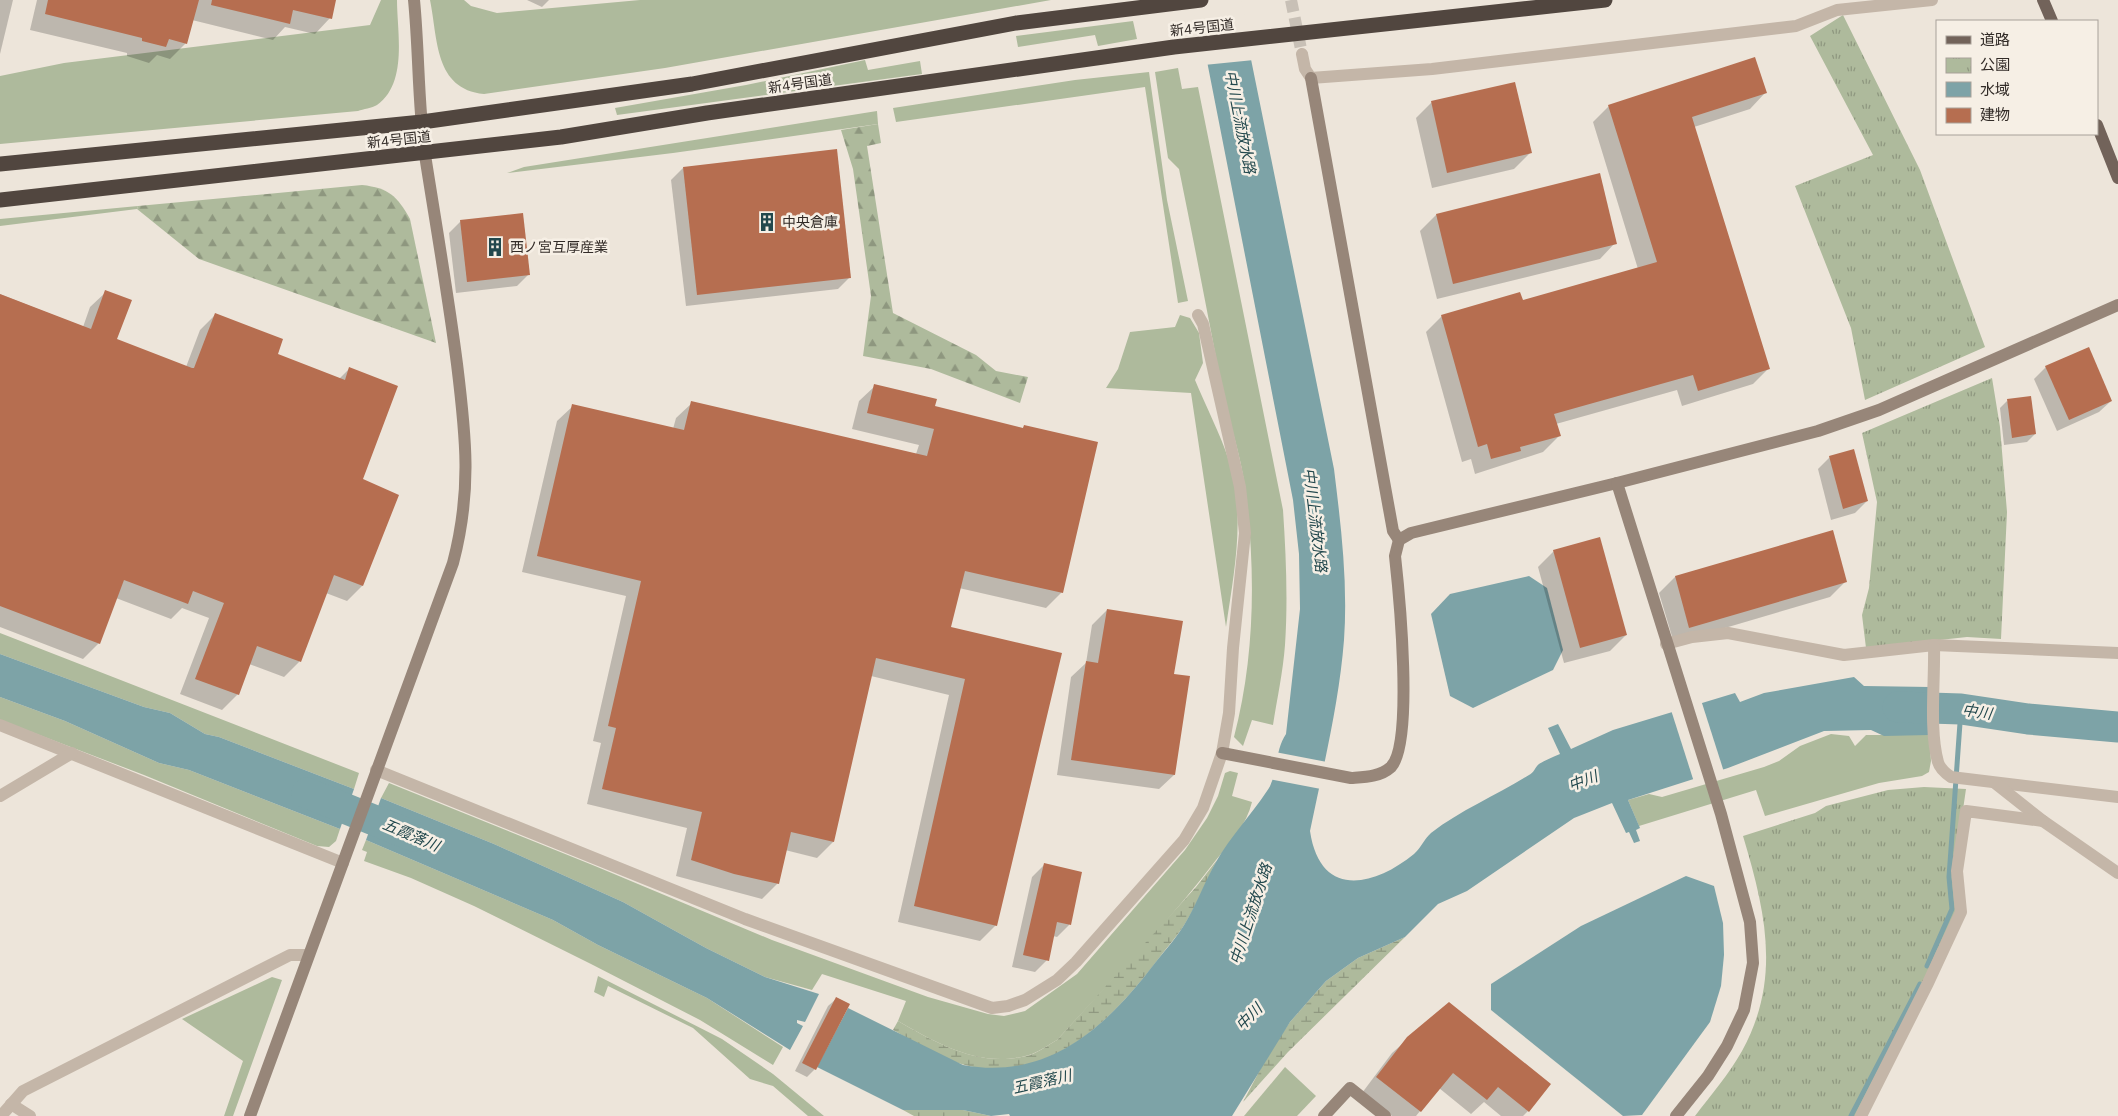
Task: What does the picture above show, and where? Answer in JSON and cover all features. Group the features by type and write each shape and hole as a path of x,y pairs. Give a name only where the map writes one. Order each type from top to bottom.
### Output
{"highway":[{"name":"新4号国道","path":"0,164 422,122 692,84 1016,23 1200,0"},
{"name":"新4号国道","path":"0,200 425,154 561,137 707,113 1174,47 1605,0"}],"main road":[{"path":"2043,0 2052,20"},
{"path":"2098,128 2118,178"}],"street":[{"path":"250,1116 370,786 454,563 463,526 466,482 464,418 447,280 425,154 414,0"},
{"path":"1311,78 1432,70 1660,44 1796,26 1838,10 1932,0"},
{"path":"1222,753 1352,778 1372,776 1392,766 1400,743 1403,658 1395,556 1399,540 1394,530 1311,78 1305,69 1302,54"},
{"path":"1399,540 1411,533 1617,484 1818,431 1849,421 1934,386 2118,305"},
{"path":"376,770 745,919 992,1008 1008,1006 1025,1000 1056,980 1076,962 1184,840 1203,808 1222,753 1229,713 1233,648 1245,532 1235,461 1228,442 1203,324 1198,315"},
{"path":"1617,484 1721,814 1750,922 1753,964 1744,1010 1727,1046 1708,1076 1676,1116"},
{"path":"1666,644 1692,637 1728,633 1844,655 1934,645 2118,653"},
{"path":"1934,645 1934,736 1938,764 1944,772 1951,776 2118,797"},
{"path":"0,725 343,863"},
{"path":"0,796 72,753"},
{"path":"1994,782 2043,821 2118,873"},
{"path":"1861,1116 1928,983 1961,912 1958,871 1966,811 2043,821"},
{"path":"1,1116 23,1091 290,955 308,955"},
{"path":"1324,1116 1350,1088 1385,1116"},
{"path":"11,1104 30,1116"}],"green space":[{"path":"381,0 397,0 399,56 393,84 387,95 373,107 358,111 0,144 0,76 64,63 370,25"},
{"path":"430,0 464,0 471,6 497,13 640,0 1051,0 665,68 484,94 468,90 456,83 447,72 437,46"},
{"path":"1843,15 1920,170 1985,347 1865,400 1851,328 1795,186 1873,155 1810,36"},
{"path":"1133,21 1137,39 1098,46 1095,35 1018,47 1016,36"},
{"path":"865,60 868,70 920,61 922,74 617,115 615,108 746,85"},
{"path":"1178,68 1182,89 1198,87 1283,510 1286,611 1285,645 1280,685 1273,725 1252,720 1243,746 1234,737 1241,707 1250,645 1252,582 1249,519 1241,463 1222,389 1179,169 1168,158 1155,72"},
{"path":"1149,72 1167,200 1188,301 1178,303 1145,87 896,122 893,108 1075,80"},
{"path":"877,111 878,124 673,153 507,173 524,167"},
{"path":"878,124 881,143 867,146 893,313 976,355 996,371 1028,377 1020,403 931,369 863,356 871,296 853,169 841,130"},
{"path":"362,185 386,191 401,204 410,219 436,343 199,259 137,209 138,206"},
{"path":"138,206 137,209 0,226 0,219"},
{"path":"1180,315 1190,318 1199,333 1203,363 1195,380 1229,461 1234,481 1238,523 1237,544 1226,627 1191,393 1106,388 1118,369 1130,332 1175,327"},
{"path":"1992,378 2000,427 2007,512 2001,639 1967,637 1866,648 1862,615 1869,588 1877,502 1862,433"},
{"path":"0,633 359,773 354,789 219,737 205,734 170,713 144,707 0,654"},
{"path":"0,697 65,721 159,763 189,770 340,829 336,841 329,847 317,846 144,775 0,720"},
{"path":"1831,734 1849,736 1855,746 1866,735 1929,735 1931,761 1929,772 1922,776 1879,783 1765,816 1756,790 1639,826 1628,800 1649,794 1662,797 1764,767 1779,761 1800,746"},
{"path":"1230,771 1238,773 1232,796 1252,802 1242,826 1232,840 1159,929 1057,1040 1033,1054 1011,1059 994,1059 960,1052 913,1030 898,1021 906,1001 822,974 812,990 765,977 706,948 623,902 494,844 381,798 389,783 772,940 928,997 988,1014 1004,1016 1025,1011 1077,974 1185,850 1207,818 1218,796 1225,773"},
{"path":"1924,787 1966,789 1954,872 1957,910 1914,1001 1855,1116 1695,1116 1737,1060 1754,1024 1762,997 1766,970 1763,917 1743,836 1815,813 1826,806 1888,790"},
{"path":"366,840 553,920 598,945 707,998 783,1047 773,1065 700,1020 591,964 474,906 411,878 364,861 367,852 362,850"},
{"path":"1217,860 1194,907 1177,936 1142,979 1124,1001 1104,1020 1083,1038 1060,1052 1035,1063 1008,1068 980,1068 946,1058 893,1030 898,1021 944,1046 961,1052 994,1059 1012,1059 1037,1052 1057,1040 1196,887"},
{"path":"1405,937 1288,1052 1243,1102 1270,1051 1290,1022 1326,981 1358,958"},
{"path":"598,976 722,1039 773,1074 824,1116 808,1116 773,1086 750,1079 693,1028 608,986 604,997 594,992"},
{"path":"272,977 282,980 233,1116 224,1116 243,1061 182,1019"},
{"path":"1285,1067 1316,1096 1297,1116 1244,1116"},
{"path":"903,1110 963,1110 991,1116 914,1116"}],"water":[{"name":"中川上流放水路","path":"1195,0 1239,0 1334,469 1344,576 1344,640 1334,712 1310,831 1316,853 1325,868 1336,877 1350,880 1365,879 1398,866 1419,849 1431,833 1467,810 1531,774 1541,763 1560,754 1548,728 1558,724 1571,749 1613,730 1735,693 1740,702 1764,693 1854,677 1864,686 1930,687 1929,735 1884,736 1871,730 1824,731 1728,768 1628,800 1640,828 1636,830 1640,841 1634,843 1629,832 1626,833 1612,803 1574,818 1467,891 1438,904 1405,937 1358,958 1326,981 1290,1022 1232,1116 1010,1116 1009,1114 991,1116 963,1110 903,1110 817,1067 848,1008 963,1065 994,1068 1023,1065 1049,1056 1073,1044 1117,1008 1180,931 1191,913 1212,869 1270,785 1282,741 1286,734 1300,609 1299,554 1293,500"},
{"path":"1529,576 1547,588 1563,650 1553,670 1473,708 1450,696 1431,614 1450,594"},
{"path":"0,654 144,707 170,713 205,734 219,737 354,789 340,829 189,770 159,763 65,721 0,697"},
{"path":"381,798 494,844 623,902 706,948 765,977 819,994 805,1022 797,1020 797,1023 803,1026 790,1050 707,998 598,945 553,920 366,840"},
{"path":"1686,876 1714,886 1723,923 1724,955 1721,986 1710,1022 1642,1115 1623,1116 1491,1010 1491,984 1581,926"}],"pier":[{"path":"1192,0 1241,0 1254,60 1204,65"},
{"path":"1701,700 1724,772 1694,782 1671,710"},
{"path":"1275,752 1327,762 1321,789 1269,779"}],"building":[{"path":"48,0 199,0 187,44 169,39 166,47 142,41 142,38 45,14"},
{"path":"212,0 336,0 332,19 293,10 290,24 211,5"},
{"path":"1755,57 1767,93 1692,117 1770,369 1698,391 1693,375 1554,414 1561,436 1520,447 1521,451 1491,459 1487,444 1478,447 1441,315 1520,292 1523,300 1657,262 1608,105"},
{"path":"1515,82 1532,153 1447,173 1431,101"},
{"name":"中央倉庫","path":"837,149 851,278 697,295 683,167"},
{"path":"1600,173 1617,244 1453,284 1436,214"},
{"name":"西ノ宮互厚産業","path":"523,213 530,275 467,282 460,220"},
{"path":"105,290 132,300 117,339 192,368 194,368 215,313 283,339 278,354 345,380 349,367 398,386 363,479 399,495 363,586 334,575 301,662 257,646 239,695 195,679 224,603 193,591 188,604 124,580 100,644 0,606 0,294 91,329"},
{"path":"2089,347 2112,401 2069,420 2045,366"},
{"path":"874,384 937,399 935,406 1023,428 1024,425 1098,442 1063,593 965,571 951,627 1062,653 997,926 914,906 965,679 876,658 834,842 791,832 779,884 734,874 691,860 702,812 602,789 616,728 608,726 641,581 537,556 572,404 684,430 691,401 927,456 934,429 867,413"},
{"path":"2031,396 2036,434 2012,438 2007,399"},
{"path":"1854,449 1868,501 1843,509 1829,456"},
{"path":"1833,530 1847,582 1689,628 1675,576"},
{"path":"1600,537 1627,635 1580,648 1553,550"},
{"path":"1107,609 1183,621 1174,674 1190,676 1175,775 1071,760 1086,661 1098,663"},
{"path":"1044,863 1082,872 1071,925 1057,922 1049,961 1023,955"},
{"path":"836,997 850,1004 816,1070 802,1063"},
{"path":"1449,1002 1551,1084 1529,1112 1498,1087 1487,1100 1453,1073 1421,1112 1376,1077 1407,1037"}],"waterway":[{"name":"中川","path":"1898,707 1961,709 2028,719 2118,727"},
{"path":"1927,966 1952,909 1949,877 1961,709"},
{"name":"五霞落川","path":"307,793 413,836"},
{"path":"1851,1116 1920,984"}],"tunnel":[{"path":"1291,0 1302,54"}],"place":[{"name":"中央倉庫","path":"767,222"},
{"name":"西ノ宮互厚産業","path":"495,247"}]}
